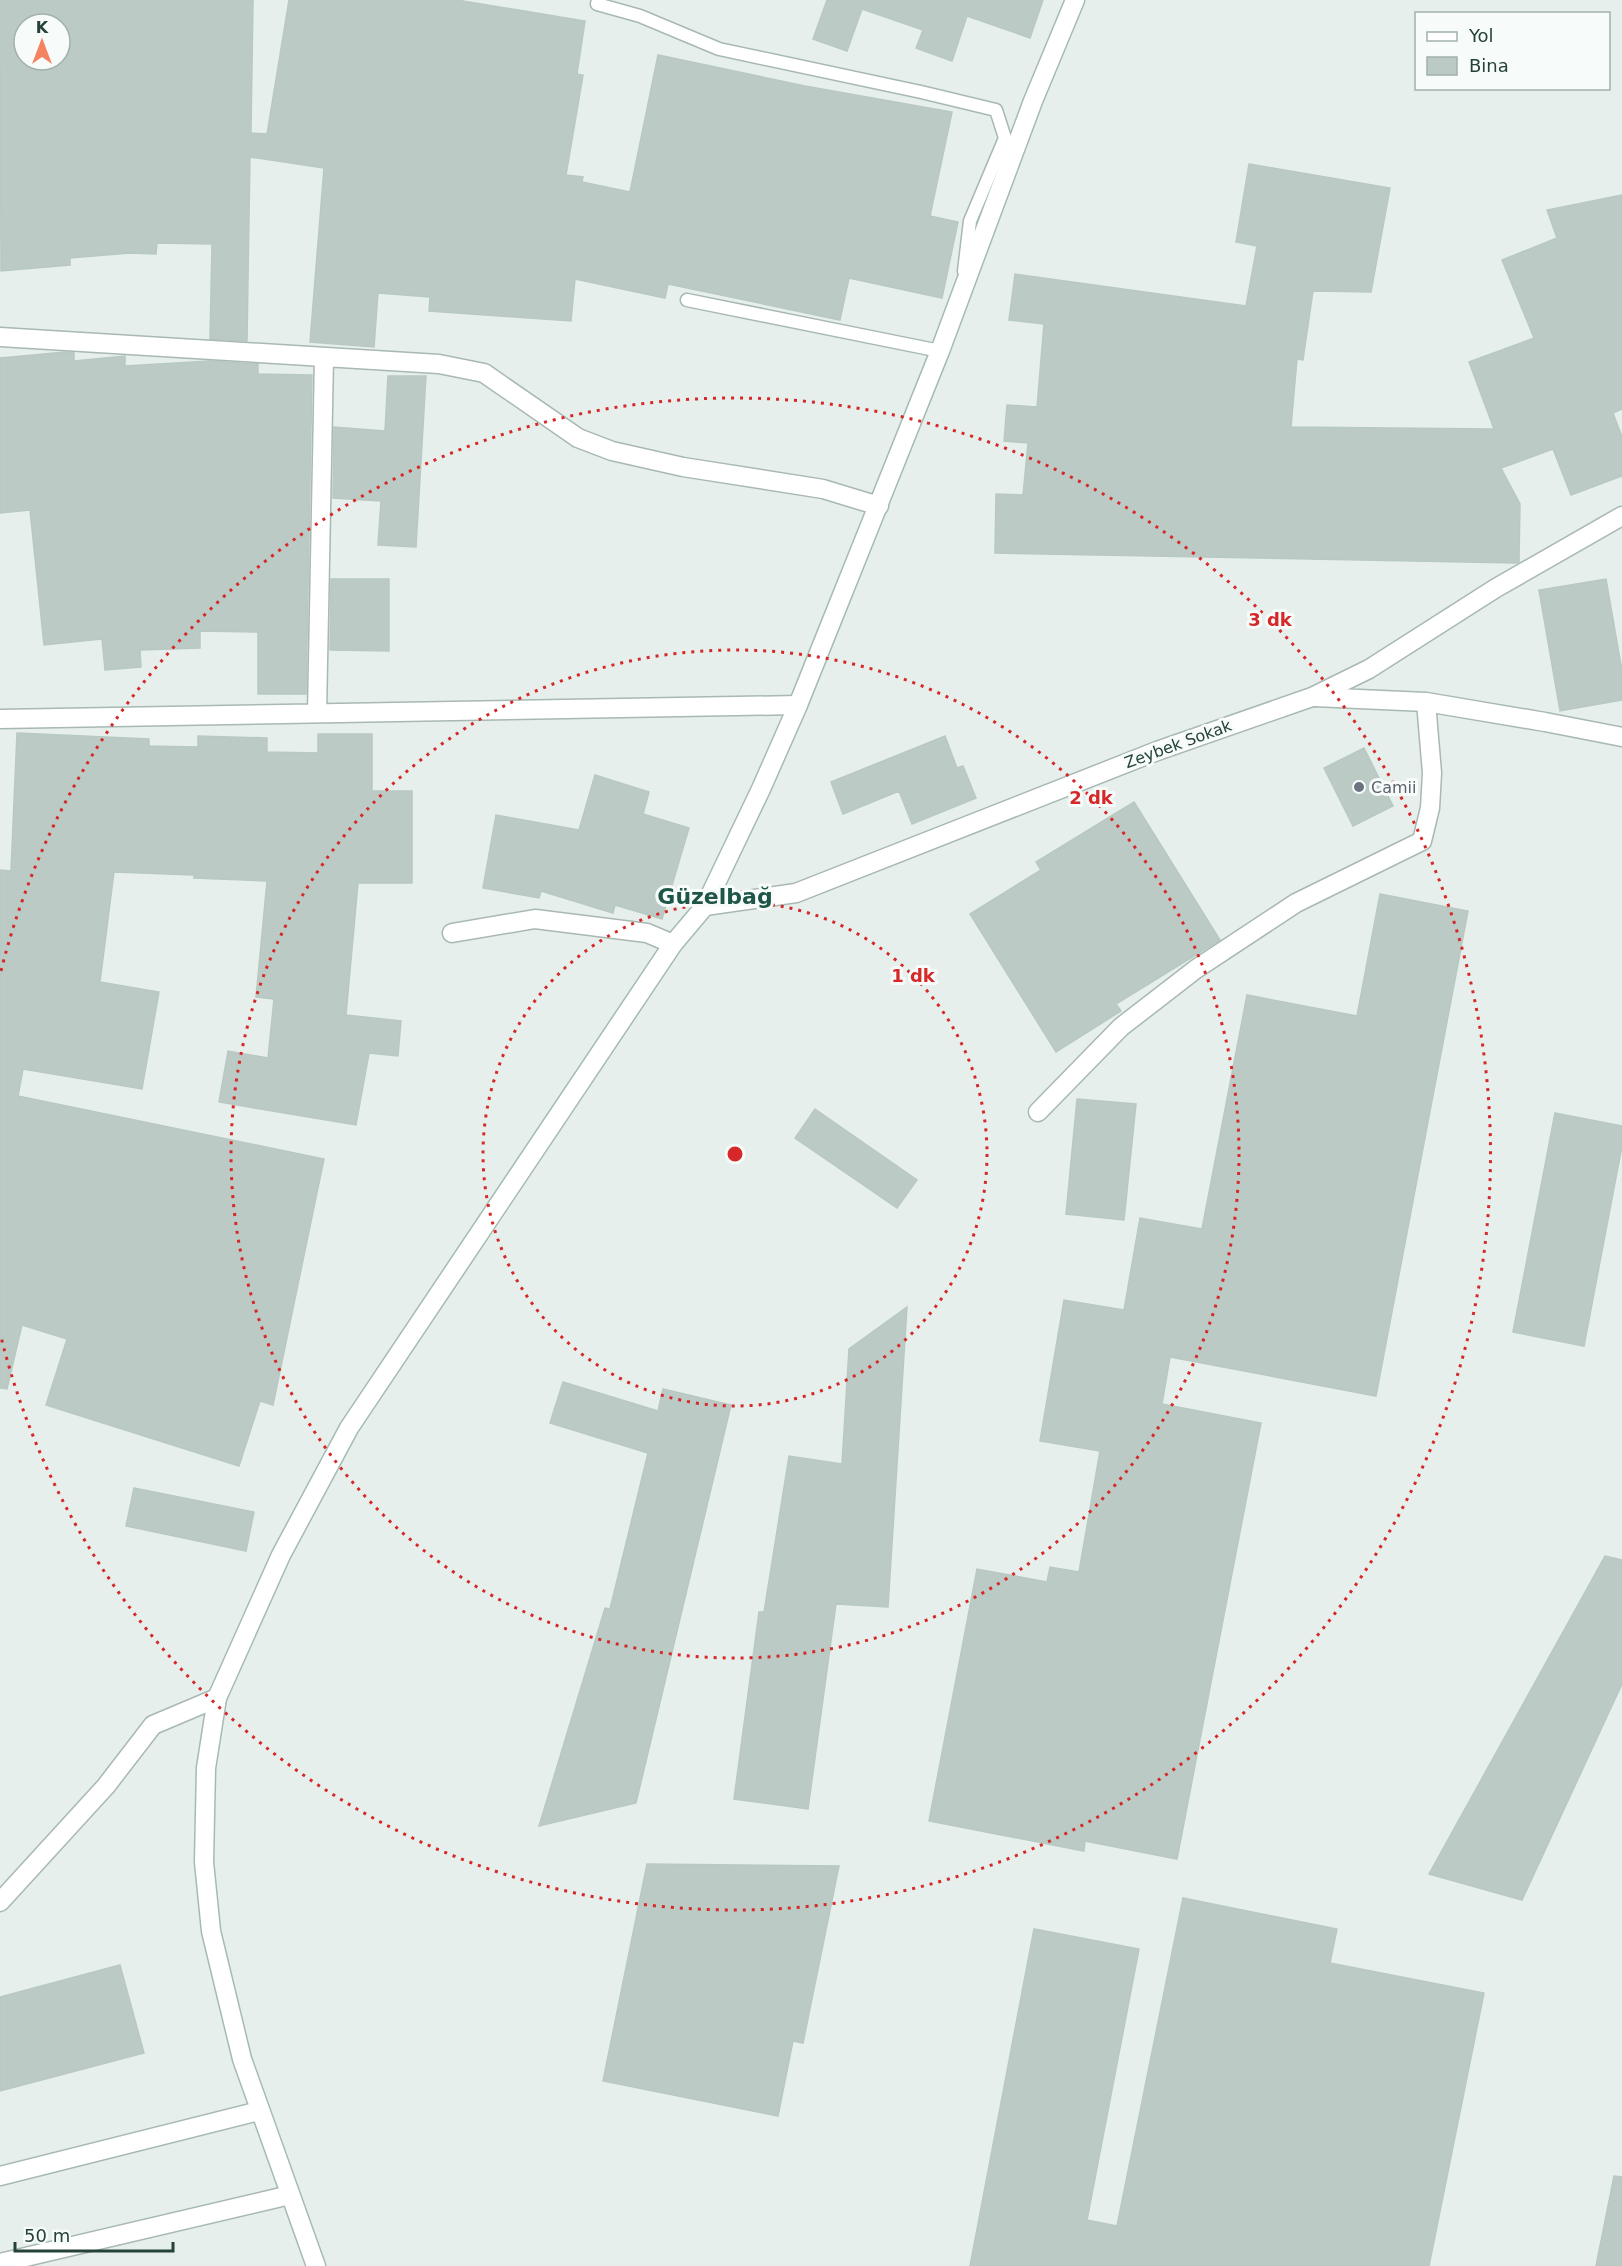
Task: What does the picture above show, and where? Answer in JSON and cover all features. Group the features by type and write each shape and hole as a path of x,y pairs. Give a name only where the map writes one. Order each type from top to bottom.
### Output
{"street":[{"path":"316,2266 242,2059 212,1930 204,1862 206,1768 217,1698 280,1555 349,1428 673,944 705,906 762,789 798,705 940,351 1033,100 1075,0"},
{"path":"0,337 439,364 484,373 578,438 612,451 683,467 823,489 879,506"},
{"path":"316,713 324,358"},
{"name":"Zeybek Sokak","path":"705,906 796,893 1157,751 1312,697 1369,669 1496,588 1622,516"},
{"path":"1312,697 1426,702 1622,737"},
{"path":"1038,1112 1121,1027 1196,969 1296,903 1422,841 1430,808 1432,773 1426,702"},
{"path":"0,719 798,705"},
{"path":"452,933 535,919 647,933 673,944"},
{"path":"0,1902 106,1786 153,1725 217,1698"},
{"path":"0,2176 259,2111"},
{"path":"0,2263 290,2195"}],"lane":[{"path":"598,0 597,4 640,16 719,49 996,110 1005,138 970,221 961,293"},
{"path":"687,300 940,351"}],"building":[{"path":"0,0 253,0 251,133 267,134 289,0 457,0 585,21 577,74 583,75 566,175 583,177 582,182 630,192 658,55 805,86 952,112 930,216 958,222 942,298 849,278 840,320 668,284 665,298 575,279 571,321 429,311 430,297 378,293 374,347 310,342 324,168 250,157 247,341 210,339 212,244 157,243 156,254 130,253 70,258 70,265 1,271"},
{"path":"827,0 1043,0 1030,38 967,16 952,61 916,48 923,30 862,9 847,51 813,39"},
{"path":"1249,164 1390,188 1371,292 1313,291 1303,360 1297,359 1291,427 1494,429 1469,362 1534,338 1502,260 1557,238 1547,210 1622,195 1622,409 1613,413 1622,437 1622,476 1571,495 1553,449 1501,468 1520,504 1519,562 1516,563 995,553 996,494 1023,495 1028,443 1004,441 1007,405 1037,407 1044,324 1009,320 1015,274 1246,306 1257,246 1236,242"},
{"path":"74,353 74,361 125,356 125,366 209,361 258,364 258,374 312,375 306,694 258,694 258,632 200,631 200,648 140,650 141,667 105,670 102,639 44,645 30,510 0,513 0,358"},
{"path":"388,376 426,376 416,547 378,545 381,501 333,498 334,427 385,431"},
{"path":"331,579 389,579 389,651 330,650"},
{"path":"1606,579 1622,671 1622,700 1560,711 1539,590"},
{"path":"17,733 149,739 149,746 198,747 198,736 267,738 267,752 318,753 318,734 372,734 372,791 412,791 412,883 358,883 346,1015 401,1021 398,1056 369,1053 356,1125 219,1102 228,1051 268,1058 274,999 256,997 267,881 114,872 100,982 159,992 142,1089 23,1069 18,1096 324,1159 273,1405 260,1401 239,1466 46,1405 67,1339 22,1325 7,1389 0,1388 0,870 11,871"},
{"path":"945,736 957,768 963,766 976,798 912,824 899,791 843,814 831,782"},
{"name":"Camii","path":"1364,748 1393,806 1353,826 1324,768"},
{"path":"595,775 649,792 643,814 689,828 662,919 615,905 613,913 541,891 539,898 483,888 496,815 579,830"},
{"path":"1134,802 1220,940 1116,1004 1121,1011 1056,1052 970,914 1041,870 1036,862"},
{"path":"1380,894 1468,911 1376,1396 1170,1357 1162,1404 1261,1423 1177,1859 1085,1841 1084,1851 929,1821 977,1569 1047,1582 1050,1567 1079,1572 1100,1451 1040,1441 1064,1300 1124,1310 1140,1218 1202,1229 1247,995 1357,1016"},
{"path":"1077,1099 1136,1104 1124,1220 1066,1214"},
{"path":"815,1109 917,1180 897,1208 795,1138"},
{"path":"1555,1113 1622,1126 1622,1146 1584,1346 1513,1332"},
{"path":"907,1307 888,1607 836,1604 808,1809 734,1799 759,1612 764,1612 789,1456 842,1464 849,1349"},
{"path":"563,1382 658,1411 663,1389 731,1405 636,1803 539,1826 605,1608 610,1609 648,1453 550,1423"},
{"path":"134,1488 254,1512 246,1551 126,1526"},
{"path":"1605,1556 1622,1560 1622,1684 1522,1900 1429,1874"},
{"path":"647,1864 839,1866 803,2043 793,2041 778,2116 603,2081"},
{"path":"1183,1898 1337,1929 1330,1963 1484,1993 1429,2266 970,2266 1034,1929 1139,1949 1087,2220 1117,2226"},
{"path":"120,1965 144,2053 0,2091 0,1997"},
{"path":"1614,2176 1622,2177 1622,2266 1596,2266"}],"place":[{"name":"Camii","path":"1359,787"}],"district":[{"name":"Güzelbağ","path":"715,896"}]}
